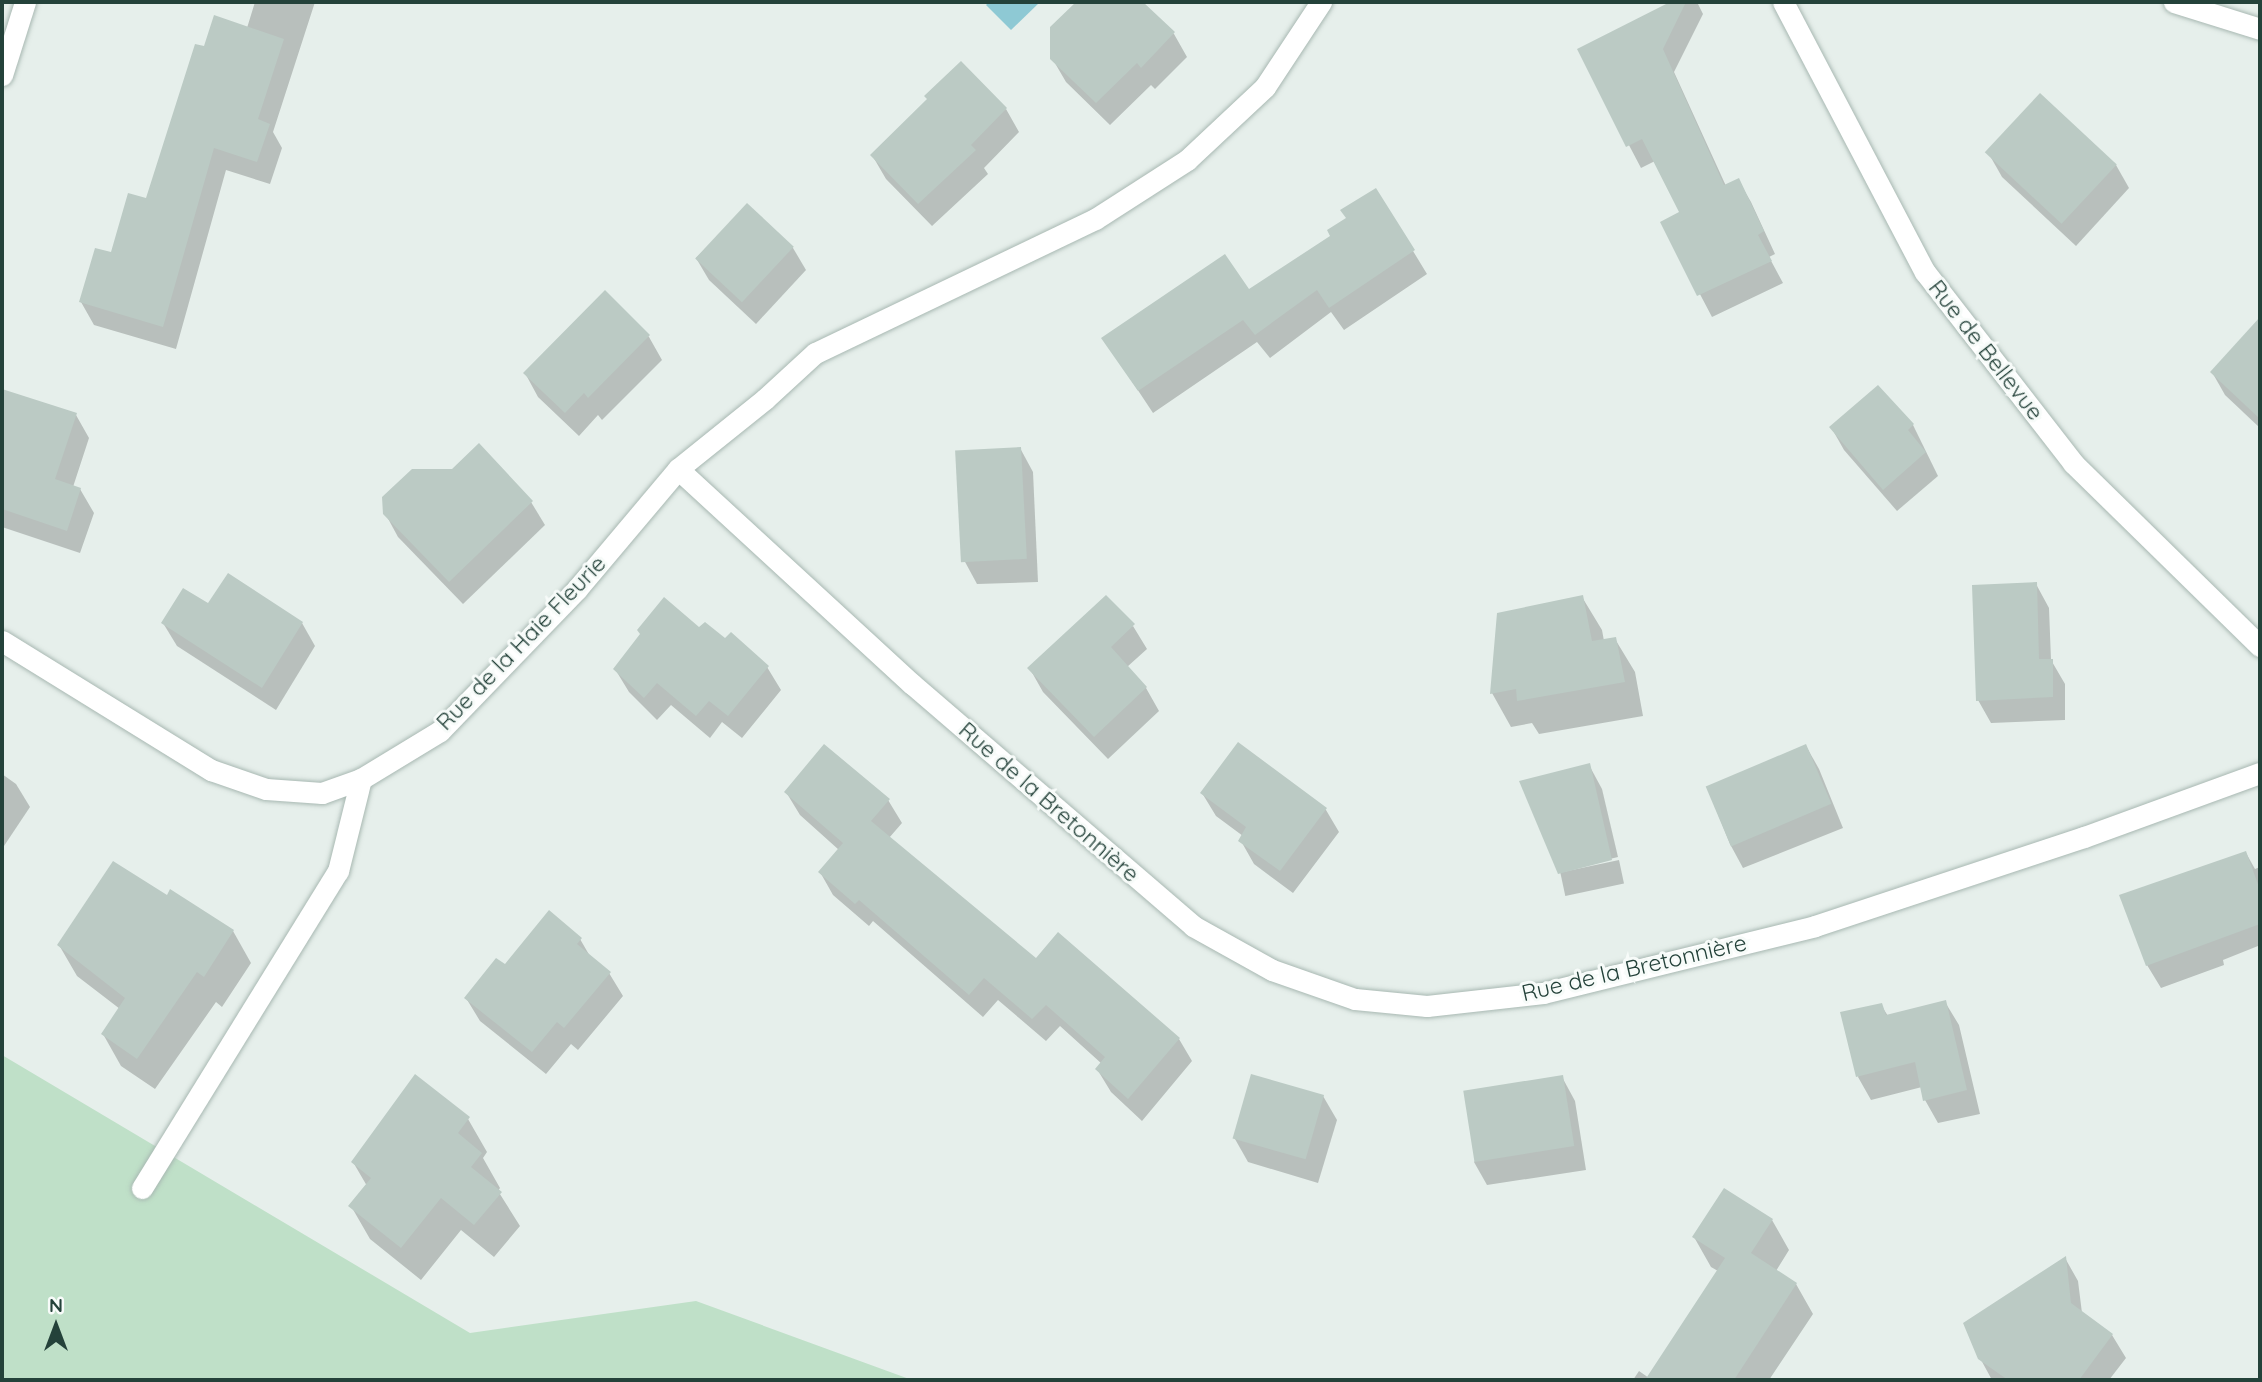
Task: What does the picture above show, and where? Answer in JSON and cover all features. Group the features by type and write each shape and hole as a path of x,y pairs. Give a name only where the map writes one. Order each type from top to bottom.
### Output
{"street":[{"path":"2,75 25,2"},
{"path":"678,469 815,353 1095,219 1187,160 1265,87 1321,2"},
{"name":"Rue de Bellevue","path":"1783,2 1925,272 2073,463 2260,646"},
{"path":"2174,2 2260,29"},
{"name":"Rue de la Bretonnière","path":"678,469 912,684 1193,926 1272,970 1355,999 1427,1006 1543,993 1815,926 2084,837 2260,773"},
{"name":"Rue de la Haie Fleurie","path":"2,641 211,770 266,789 322,793 361,779 440,731 577,589 678,469"},
{"path":"142,1188 338,871 361,779"}],"green space":[{"path":"2,1055 470,1333 696,1301 912,1380 2,1380"}],"water":[{"path":"989,2 1040,2 1011,30 986,5"}],"building":[{"path":"1076,2 1143,2 1175,32 1141,68 1137,63 1096,103 1050,59 1050,27"},
{"path":"1670,2 1686,2 1663,49 1724,185 1739,178 1764,231 1758,235 1772,261 1697,296 1660,222 1679,212 1642,139 1626,147 1577,49"},
{"path":"214,15 284,39 258,119 270,124 257,162 214,148 163,327 79,302 95,248 111,252 128,193 146,198 195,44 204,46"},
{"path":"961,61 1007,108 971,145 976,150 918,204 870,155 927,99 924,96"},
{"path":"2040,93 2117,165 2062,224 1985,152"},
{"path":"1376,188 1415,250 1329,308 1317,290 1255,335 1243,320 1138,391 1101,338 1225,254 1249,289 1330,236 1327,230 1346,218 1340,210"},
{"path":"747,203 794,247 742,302 695,259"},
{"path":"605,290 650,335 588,398 584,393 565,413 523,373"},
{"path":"2260,317 2260,419 2210,372"},
{"path":"1878,385 1914,424 1908,430 1926,452 1883,490 1829,427"},
{"path":"2,389 77,413 55,479 81,488 67,531 2,509"},
{"path":"479,443 533,501 449,582 383,514 382,497 412,469 452,469"},
{"path":"1021,447 1027,559 961,562 955,450"},
{"path":"228,573 303,622 262,688 161,623 183,588 208,603"},
{"path":"2037,582 2039,659 2053,659 2053,697 1976,701 1972,585"},
{"path":"1106,595 1135,624 1111,647 1147,687 1094,737 1027,668"},
{"path":"1583,595 1592,641 1616,637 1625,682 1517,701 1516,689 1490,694 1497,613"},
{"path":"664,597 699,627 705,622 725,638 731,632 769,666 728,716 709,701 696,716 657,683 644,698 613,669 640,634 637,630"},
{"path":"1238,742 1327,808 1280,871 1238,841 1246,827 1200,793"},
{"path":"824,744 890,799 871,821 1036,958 1058,932 1180,1038 1128,1099 1095,1069 1105,1057 1046,1005 1032,1019 984,978 969,995 859,900 855,904 818,872 843,843 784,792"},
{"path":"1806,744 1831,804 1731,846 1706,787"},
{"path":"1590,763 1612,860 1558,874 1519,781"},
{"path":"2246,851 2260,890 2260,924 2146,966 2119,895"},
{"path":"113,861 167,895 170,889 234,930 204,977 197,972 137,1059 101,1034 125,998 57,945"},
{"path":"549,910 582,938 577,944 611,972 564,1028 557,1022 532,1052 464,998 496,958 505,964"},
{"path":"1946,1000 1967,1090 1923,1101 1915,1062 1856,1077 1840,1012 1882,1003 1886,1015"},
{"path":"415,1074 470,1117 458,1133 482,1153 471,1167 502,1192 474,1225 441,1198 401,1248 348,1206 371,1178 351,1162"},
{"path":"1251,1074 1324,1095 1306,1159 1233,1138"},
{"path":"1563,1075 1574,1146 1475,1162 1463,1091"},
{"path":"1724,1188 1773,1219 1751,1253 1797,1283 1734,1380 1645,1380 1725,1258 1692,1237"},
{"path":"2066,1256 2071,1303 2113,1334 2079,1380 2008,1380 1978,1359 1963,1323"}]}
